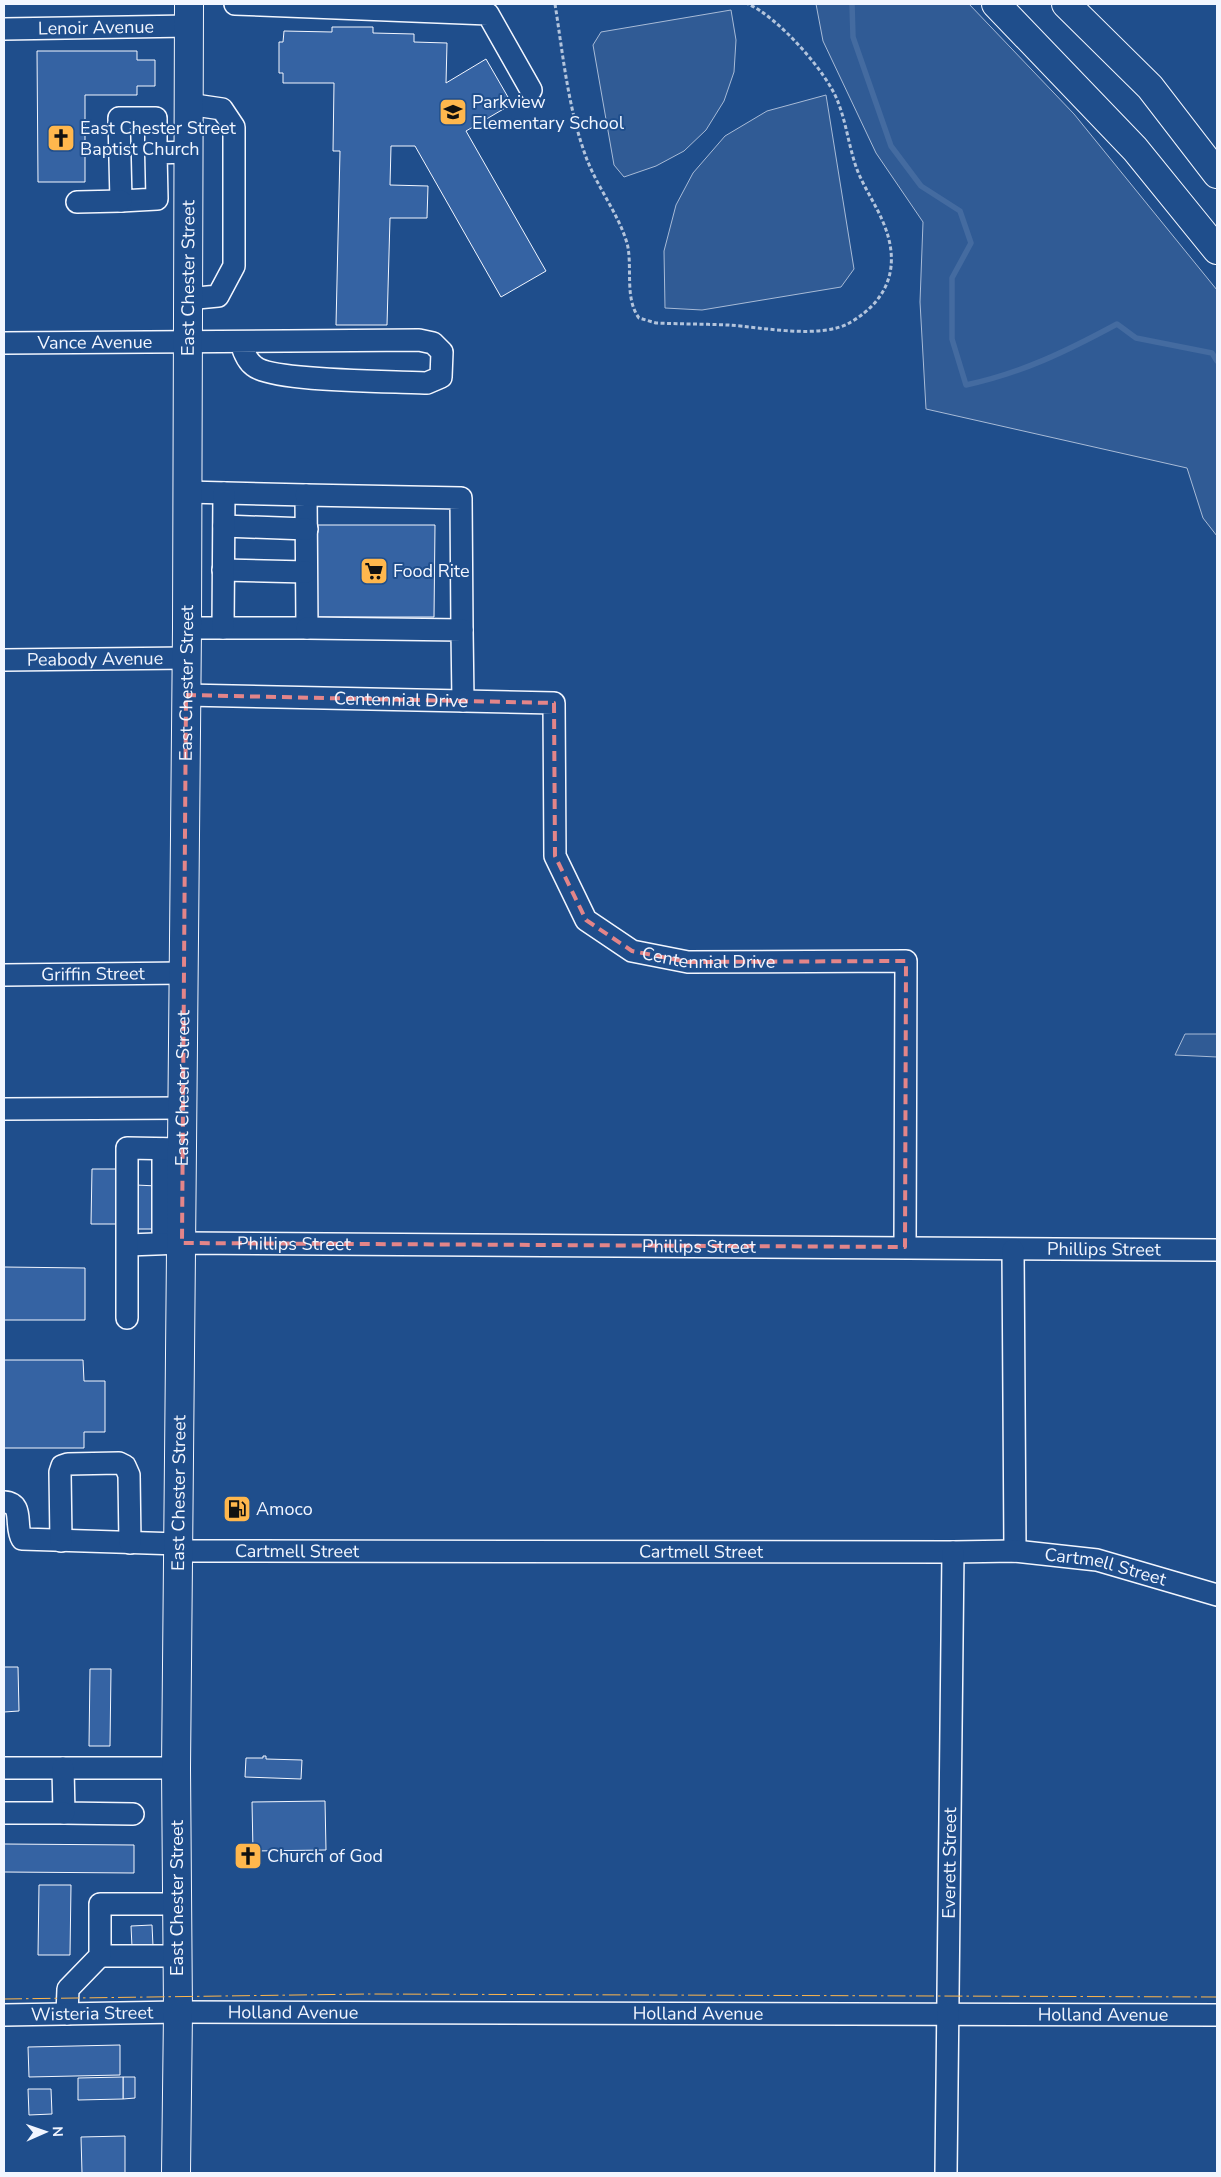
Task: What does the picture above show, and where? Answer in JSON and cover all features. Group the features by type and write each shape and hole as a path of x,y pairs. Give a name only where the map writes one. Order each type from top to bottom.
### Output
{"main road":[{"path":"996,4 1135,148 1217,250"},
{"path":"1066,4 1150,87 1217,174"},
{"name":"East Chester Street","path":"176,2173 178,2012 176,1768 179,1548 172,1243 172,1149 182,1108 188,628 189,15"}],"street":[{"path":"234,4 488,14 531,90"},
{"name":"Lenoir Avenue","path":"4,29 189,15"},
{"path":"188,104 222,109 234,127 234,266 218,296 188,299"},
{"path":"120,201 119,118 156,118 157,199"},
{"path":"156,153 188,152"},
{"path":"77,202 188,198"},
{"name":"Vance Avenue","path":"4,343 187,340 241,343 419,340 433,343 442,352 441,376 427,383 291,377 254,367 244,353 241,343"},
{"path":"187,492 461,498 464,701"},
{"path":"223,628 224,493"},
{"path":"306,495 307,628"},
{"path":"224,526 306,529"},
{"path":"223,570 306,572"},
{"path":"188,628 462,630"},
{"name":"Peabody Avenue","path":"4,660 187,658"},
{"name":"Centennial Drive","path":"186,695 554,703 555,856 586,920 632,951 688,962 906,961 905,1248"},
{"name":"Griffin Street","path":"4,975 183,973"},
{"path":"4,1109 182,1108"},
{"path":"127,1318 128,1148 172,1149"},
{"name":"Phillips Street","path":"128,1245 172,1243 1217,1250"},
{"path":"1013,1250 1015,1551"},
{"path":"61,1541 60,1472 62,1466 68,1464 119,1463 124,1466 129,1475 130,1543"},
{"name":"Cartmell Street","path":"4,1502 13,1503 17,1507 19,1534 22,1539 130,1543 179,1548 1015,1551 1096,1560 1217,1595"},
{"name":"Everett Street","path":"946,2173 953,1552"},
{"path":"4,1768 176,1768"},
{"path":"63,1768 64,1813"},
{"path":"4,1813 133,1814"},
{"path":"67,2014 68,1989 100,1956 100,1904 177,1904"},
{"path":"100,1956 177,1956"},
{"name":"Holland Avenue","path":"178,2012 1217,2015"},
{"name":"Wisteria Street","path":"4,2015 178,2012"}],"path":[{"path":"555,4 578,134 593,174 627,243 632,304 639,318 647,322 665,323 807,330 837,328 849,324 862,315 886,287 892,262 889,238 858,171 839,104 824,73 790,37 756,8 748,4"}],"highlighted area":[{"path":"186,695 554,703 555,856 586,920 632,951 688,962 906,961 905,1247 182,1243"}],"shaded area":[{"path":"816,4 969,4 1074,114 1217,290 1217,536 1203,518 1187,468 926,409 920,302 923,222 876,153 823,41"},
{"path":"731,10 736,40 734,72 724,101 706,130 684,151 656,166 624,177 614,165 593,45 601,32"},
{"path":"826,95 854,269 841,287 702,310 665,308 664,251 676,205 693,173 725,136 767,111"},
{"path":"1185,1034 1217,1034 1217,1057 1175,1055"}],"building":[{"path":"332,27 373,27 373,33 414,34 414,42 447,43 446,83 486,59 512,104 466,131 546,271 501,297 415,146 391,146 390,185 428,186 427,218 390,218 387,325 336,325 340,151 333,151 334,83 283,83 283,73 279,73 279,42 283,42 284,31 332,32"},
{"name":"East Chester Street Baptist Church","path":"37,51 137,51 137,60 155,60 155,86 137,86 137,95 85,95 85,182 38,182"},
{"name":"Food Rite","path":"312,525 435,525 434,617 312,617"},
{"path":"92,1169 117,1169 117,1224 91,1224"},
{"path":"136,1185 157,1186 155,1229 135,1229"},
{"path":"4,1267 85,1268 85,1320 4,1320"},
{"path":"4,1360 83,1360 84,1381 105,1381 105,1432 84,1432 84,1448 4,1448"},
{"path":"4,1667 18,1667 19,1711 4,1712"},
{"path":"90,1669 111,1669 110,1746 89,1746"},
{"path":"263,1756 266,1756 266,1759 302,1760 301,1779 245,1777 246,1758 263,1758"},
{"path":"325,1801 326,1850 253,1851 252,1802"},
{"path":"4,1844 134,1845 134,1873 4,1872"},
{"path":"39,1885 71,1885 70,1955 38,1955"},
{"path":"152,1925 153,1946 132,1947 131,1926"},
{"path":"120,2045 120,2075 29,2077 28,2047"},
{"path":"123,2077 135,2077 135,2098 123,2099"},
{"path":"123,2077 123,2099 78,2100 78,2078"},
{"path":"28,2089 51,2089 52,2114 29,2115"},
{"path":"125,2136 125,2173 82,2173 81,2137"}],"waterway":[{"path":"852,4 853,37 891,146 921,186 960,211 971,243 952,278 952,339 966,385 1025,368 1117,324 1136,338 1212,353 1217,361"}],"power":[{"path":"4,1999 369,1994 1217,1997"}],"place":[{"name":"Parkview Elementary School","path":"453,112"},
{"name":"East Chester Street Baptist Church","path":"61,138"},
{"name":"Food Rite","path":"374,571"},
{"name":"Amoco","path":"237,1509"},
{"name":"Church of God","path":"248,1856"}]}
